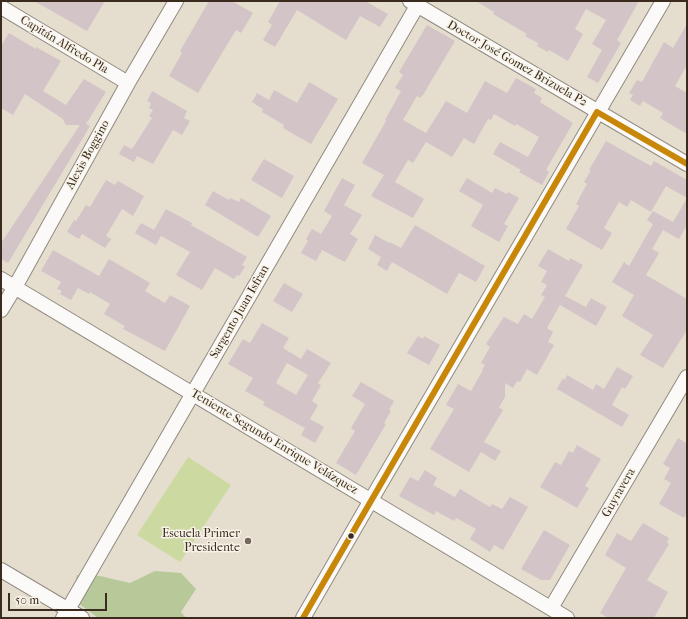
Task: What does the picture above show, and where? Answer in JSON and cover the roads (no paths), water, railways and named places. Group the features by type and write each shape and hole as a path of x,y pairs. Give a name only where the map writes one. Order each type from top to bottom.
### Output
{"street":[{"name":"Alexis Boggino","path":"1,310 128,83 176,1"},
{"path":"303,618 663,1"},
{"name":"Doctor José Gomez Brizuela P2","path":"413,3 687,164"},
{"name":"Sargento Juan Isfran","path":"66,614 193,394 413,3"},
{"name":"Capitán Alfredo Pla","path":"1,9 128,83"},
{"name":"Teniente Segundo Enrique Velázquez","path":"1,279 567,618"},
{"name":"Guyravera","path":"551,608 687,377"},
{"path":"1,570 66,614 82,618"}],"place":[{"name":"Escuela Primer Presidente","path":"248,541"}]}
